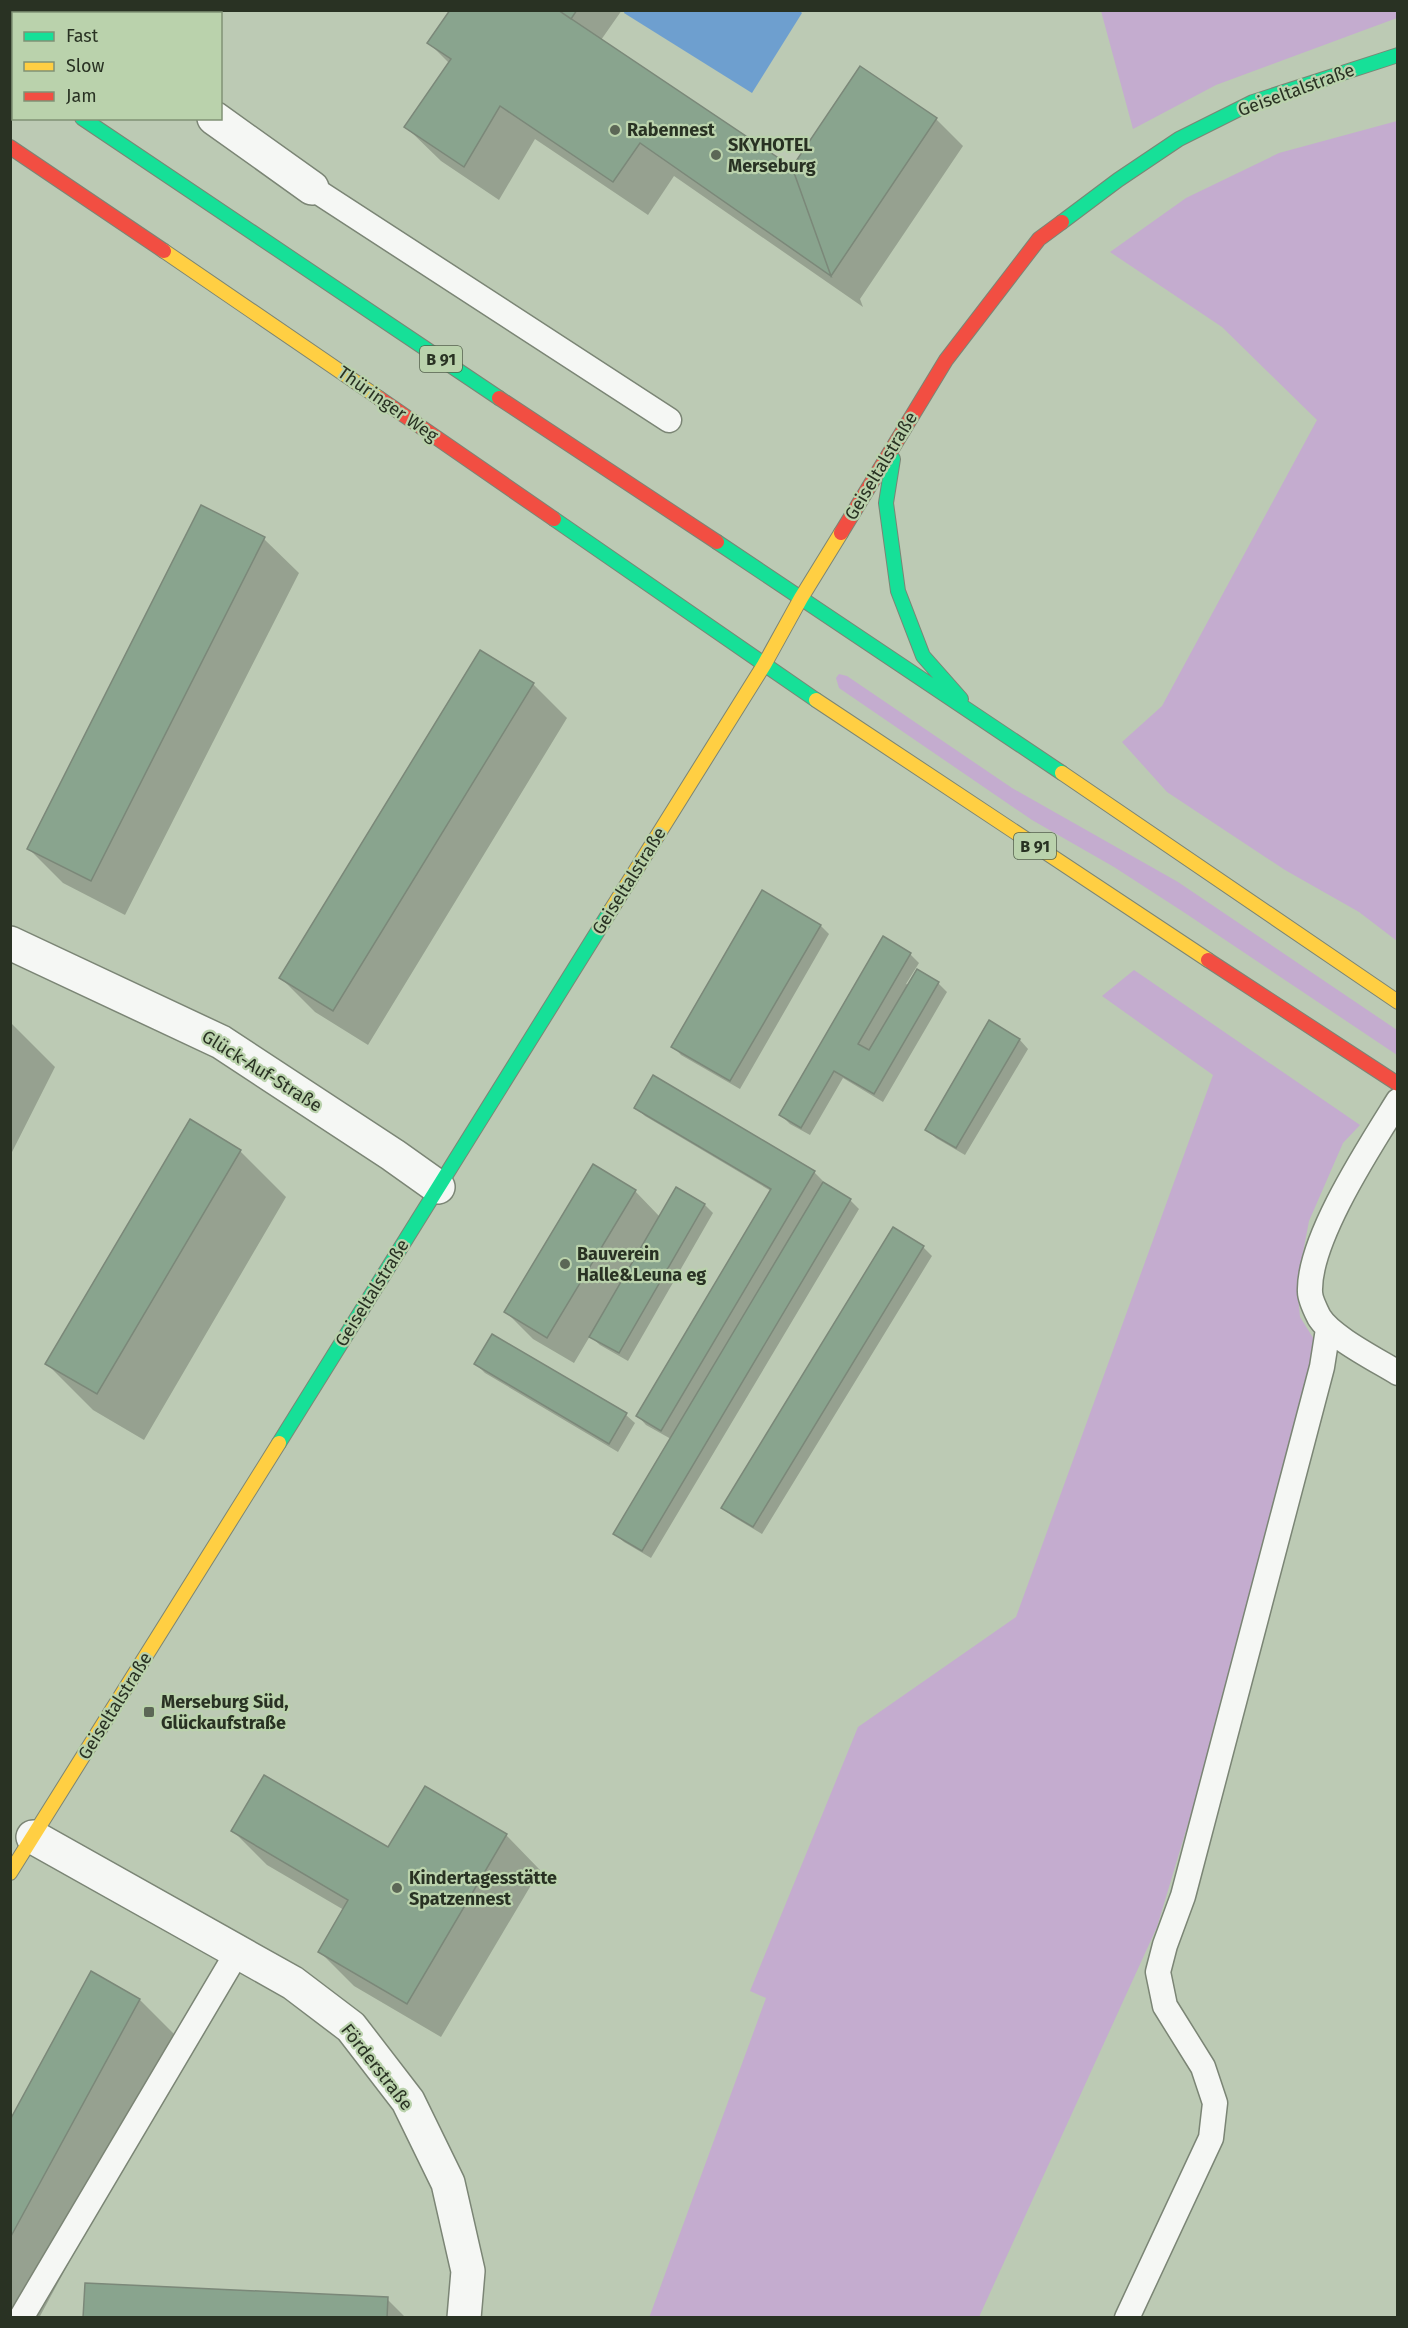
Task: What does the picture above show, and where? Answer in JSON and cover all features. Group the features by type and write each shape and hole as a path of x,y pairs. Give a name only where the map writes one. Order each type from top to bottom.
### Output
{"main road":[{"name":"Geiseltalstraße","path":"10,1873 764,665 801,598 946,360 1039,239 1118,180 1179,139 1253,102 1398,55"},
{"name":"B 91","path":"98,123 580,453 1161,838 1398,1002"},
{"name":"Thüringer Weg","path":"10,147 308,349 764,665"},
{"path":"896,441 886,503 898,591 923,656 974,714"},
{"name":"B 91","path":"764,665 1089,882 1398,1084"}],"street":[{"path":"217,120 312,188"},
{"name":"Glück-Auf-Straße","path":"10,943 221,1042 438,1187"},
{"name":"Förderstraße","path":"33,1838 293,1983 351,2027 408,2101 448,2183 468,2271 464,2318"}],"lane":[{"path":"312,188 669,420"},
{"path":"1398,1101 1362,1158 1326,1227 1314,1265 1310,1293 1319,1317 1328,1329 1398,1373"},
{"path":"1127,2318 1211,2138 1215,2103 1203,2067 1165,2006 1158,1972 1165,1945 1184,1896 1322,1367 1328,1329"},
{"path":"21,2318 238,1951"}],"shaded area":[{"path":"1397,10 1397,18 1216,85 1133,129 1101,11"},
{"path":"1398,121 1397,941 1359,912 1285,870 1167,792 1122,742 1162,706 1317,420 1222,327 1110,252 1186,198 1279,153"},
{"path":"839,674 847,676 1012,788 1178,882 1397,1030 1397,1055 1114,867 1032,820 839,688 836,678"},
{"path":"1134,970 1360,1125 1343,1143 1309,1221 1297,1284 1300,1317 1317,1344 1241,1647 1157,1927 979,2317 649,2318 766,1998 750,1991 858,1727 1016,1617 1213,1075 1102,996"}],"water":[{"path":"625,10 799,10 802,13 752,93 624,13"}],"building":[{"name":"SKYHOTEL Merseburg","path":"450,10 558,10 792,167 831,276 640,143 613,182 500,106 464,167 404,127 451,59 427,43"},
{"path":"558,10 577,10 571,19"},
{"path":"860,66 937,118 831,276 792,167"},
{"path":"201,505 265,537 91,881 27,849"},
{"path":"480,650 534,683 333,1011 279,978"},
{"path":"762,890 821,925 730,1081 671,1047"},
{"path":"883,936 911,953 858,1044 869,1050 917,969 939,982 874,1094 834,1071 801,1128 779,1115"},
{"path":"989,1020 1020,1039 956,1148 925,1130"},
{"path":"653,1075 815,1171 661,1431 636,1416 771,1189 634,1108"},
{"path":"190,1119 241,1150 97,1394 45,1364"},
{"path":"593,1164 636,1190 547,1338 504,1312"},
{"path":"823,1182 851,1199 642,1551 613,1534"},
{"path":"676,1187 705,1204 619,1353 589,1337"},
{"path":"893,1227 924,1246 753,1527 721,1508"},
{"path":"492,1334 627,1413 609,1444 474,1364"},
{"path":"264,1775 388,1847 425,1786 507,1834 407,2004 318,1952 348,1900 231,1831"},
{"path":"91,1971 140,1999 10,2238 10,2120"},
{"path":"85,2283 388,2297 387,2318 83,2318"}],"traffic: fast":[{"path":"1062,222 1118,180 1179,139 1253,102 1398,55"},
{"path":"85,120 499,398"},
{"path":"893,459 886,503 898,591 923,656 961,699"},
{"path":"554,519 816,700"},
{"path":"717,542 1062,773"},
{"path":"279,1443 611,910"}],"traffic: slow":[{"path":"164,251 379,398"},
{"path":"611,910 764,665 841,533"},
{"path":"816,700 1208,960"},
{"path":"1062,773 1398,1002"},
{"path":"10,1873 279,1443"}],"traffic: jam":[{"path":"10,147 164,251"},
{"path":"841,533 946,360 1039,239 1062,222"},
{"path":"379,398 554,519"},
{"path":"499,398 717,542"},
{"path":"1208,960 1398,1084"}],"place":[{"name":"Rabennest","path":"615,130"},
{"name":"SKYHOTEL Merseburg","path":"716,155"},
{"name":"Bauverein Halle&Leuna eg","path":"565,1264"},
{"name":"Merseburg Süd, Glückaufstraße","path":"149,1712"},
{"name":"Kindertagesstätte Spatzennest","path":"397,1888"}]}
